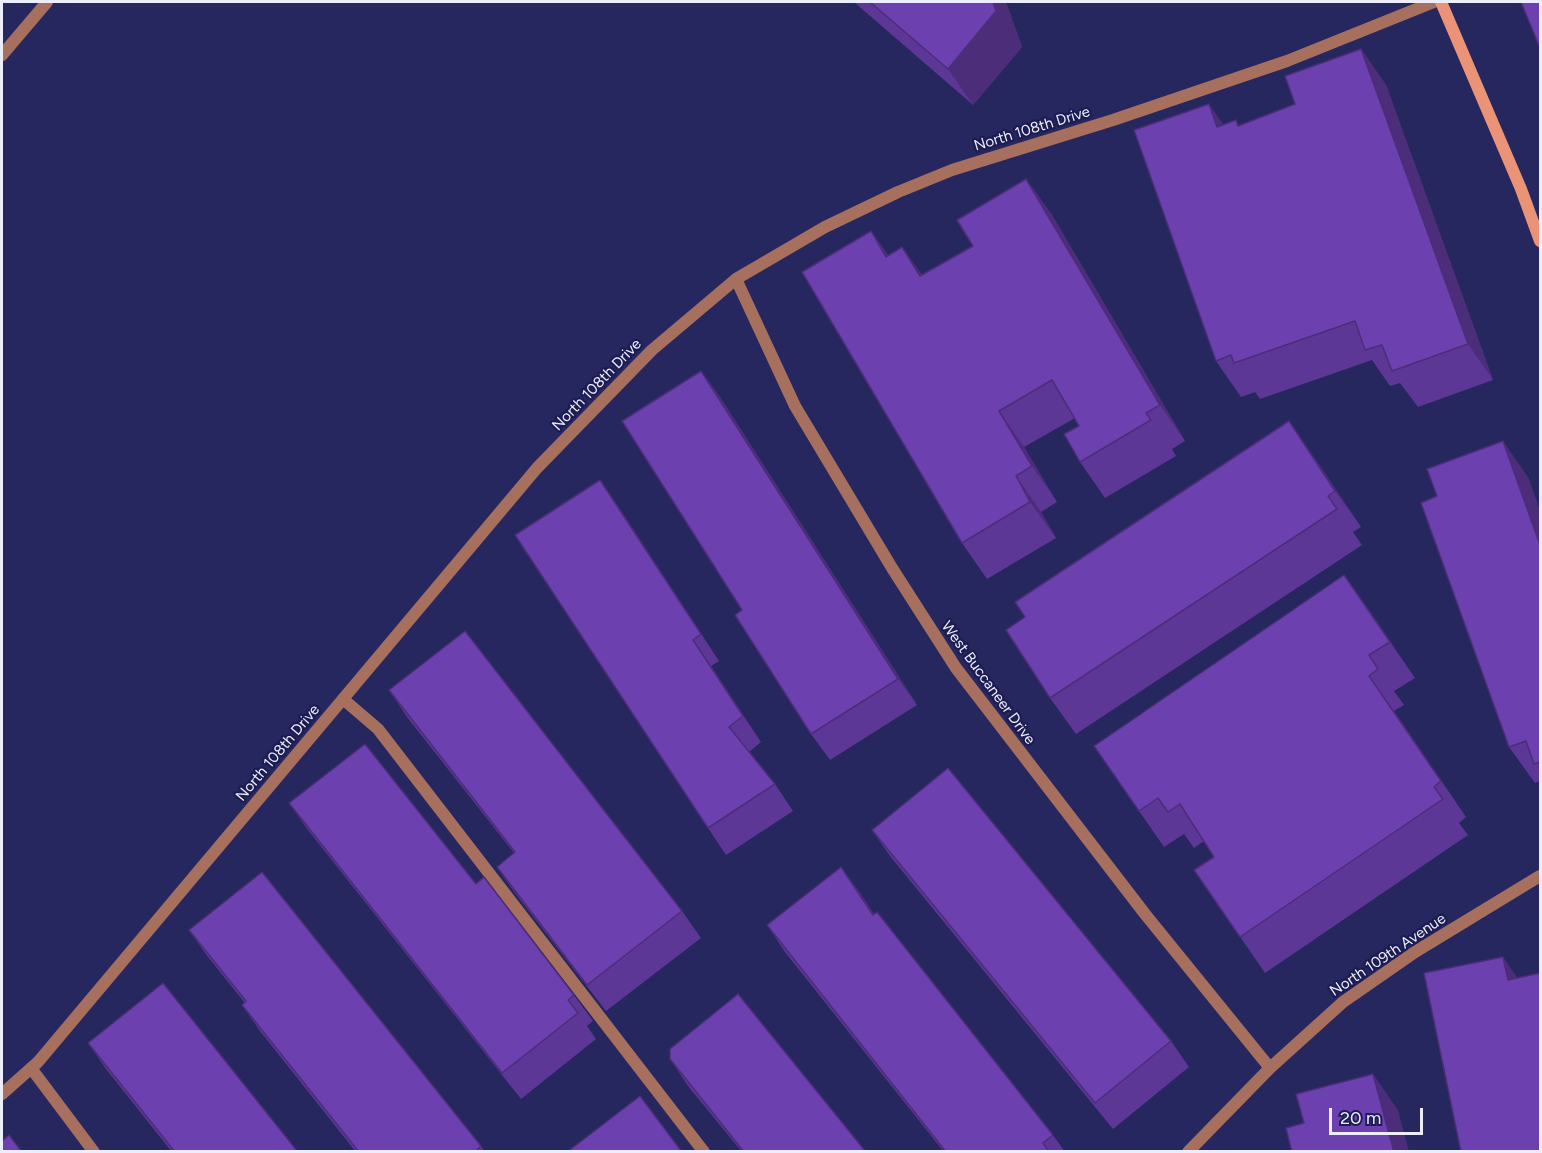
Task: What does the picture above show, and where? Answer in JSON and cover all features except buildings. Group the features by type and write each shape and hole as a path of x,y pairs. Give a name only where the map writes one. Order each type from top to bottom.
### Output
{"street":[{"path":"2,55 47,2"},
{"name":"North 108th Drive","path":"2,1094 31,1068 537,468 652,350 736,279 825,227 898,192 952,170 1113,120 1287,61 1434,2"},
{"path":"1441,2 1540,241"},
{"name":"West Buccaneer Drive","path":"736,279 795,406 892,568 956,668 1137,905 1270,1068"},
{"path":"343,699 378,729 704,1152"},
{"name":"North 109th Avenue","path":"1188,1152 1270,1068 1343,1002 1415,952 1540,876"},
{"path":"31,1068 94,1152"}]}
